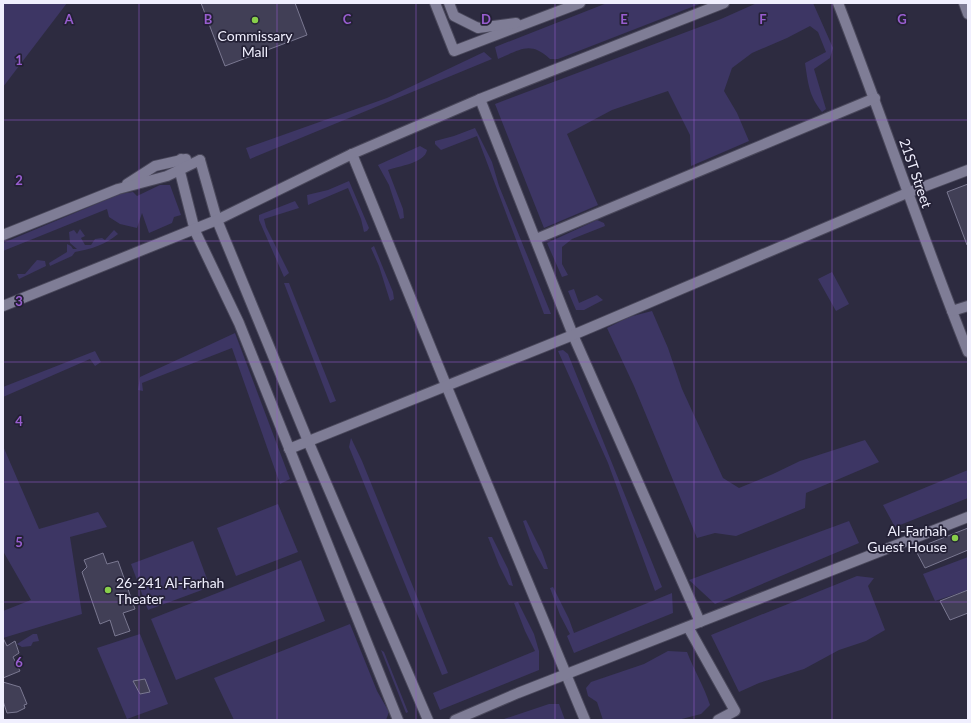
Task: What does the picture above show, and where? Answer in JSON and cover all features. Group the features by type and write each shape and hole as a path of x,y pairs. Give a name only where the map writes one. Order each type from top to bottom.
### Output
{"street":[{"path":"435,3 454,51 580,3"},
{"path":"449,3 454,16 478,28 532,22"},
{"path":"3,306 217,220 352,154 480,99 724,3"},
{"name":"21ST Street","path":"838,3 875,98 907,193 968,352"},
{"path":"964,3 968,14"},
{"path":"536,239 875,98"},
{"path":"480,99 573,335 700,622"},
{"path":"352,154 585,720"},
{"path":"118,189 155,166 181,159 200,160"},
{"path":"181,159 180,171 195,229 239,323 398,720"},
{"path":"200,160 217,220 308,441 428,720"},
{"path":"3,236 118,189 180,171 200,160"},
{"path":"290,449 573,335 907,193 968,170"},
{"path":"952,311 968,306"},
{"path":"239,323 257,317"},
{"path":"455,720 566,674 968,517"},
{"path":"688,627 735,711 718,720"}],"shaded area":[{"path":"3,3 67,3 3,87"},
{"path":"607,3 702,3 558,59 550,59 537,50 525,48 498,59 495,47"},
{"path":"757,3 813,3 833,48 830,58 814,69 826,109 822,112 814,100 808,83 805,63 826,52 818,32 810,26 752,53 732,68 724,91 737,113 749,141 691,166 690,135 668,91 612,110 567,134 598,205 544,228 495,104 721,19"},
{"path":"484,52 492,59 250,159 246,148 387,98"},
{"path":"475,128 492,162 499,186 551,314 544,314 477,136 441,150 435,144 435,141"},
{"path":"420,146 427,150 422,158 388,170 403,209 404,218 400,219 389,185 378,165"},
{"path":"349,181 369,228 364,232 361,219 348,188 308,205 307,195 328,190"},
{"path":"160,185 170,185 181,215 174,217 172,223 149,233 142,213 137,228 120,224 109,217 107,209 3,251 3,243 120,194 133,192 137,196"},
{"path":"295,201 299,208 264,219 266,227 289,273 284,277 259,220 259,215"},
{"path":"597,220 604,223 605,226 572,239 562,247 562,264 568,275 562,277 547,243"},
{"path":"80,229 85,236 81,238 85,245 91,245 95,239 102,238 105,240 114,230 118,234 103,244 75,252 72,256 50,266 49,263 67,252 67,244 73,249 77,249 70,243 69,232 74,230 77,234"},
{"path":"374,246 393,292 394,299 390,301 379,266 371,248"},
{"path":"37,260 45,261 46,266 19,279 17,274 25,274"},
{"path":"832,272 849,304 836,311 818,279"},
{"path":"284,283 289,283 336,401 330,403"},
{"path":"574,289 579,303 597,295 603,300 584,310 576,310 568,291"},
{"path":"652,311 668,348 682,389 723,478 739,488 800,461 865,440 879,462 806,493 805,508 736,536 715,533 697,538 634,386 607,328 629,317"},
{"path":"235,333 290,479 280,484 232,348 142,383 143,391 138,390 140,377"},
{"path":"563,350 568,354 662,587 655,591 608,463 558,351"},
{"path":"95,351 101,362 95,366 90,359 3,397 3,387"},
{"path":"351,438 362,461 448,673 442,675 349,447"},
{"path":"3,446 39,529 98,512 107,527 70,537 82,614 3,638 3,611 31,600 3,551"},
{"path":"968,470 968,498 895,527 883,505"},
{"path":"278,504 298,552 236,576 217,528"},
{"path":"526,520 542,552 548,569 544,569 533,549 523,521"},
{"path":"849,521 859,543 715,604 689,580"},
{"path":"488,537 492,537 508,569 513,586 509,585"},
{"path":"193,541 210,587 148,610 131,564"},
{"path":"968,557 968,590 935,601 923,574"},
{"path":"301,560 325,621 176,680 151,619"},
{"path":"857,576 874,578 868,586 885,630 866,641 839,650 804,669 759,683 739,692 711,635"},
{"path":"553,587 569,619 574,633 672,593 673,613 574,653 567,636 570,634 560,615 550,588"},
{"path":"518,602 534,634 539,651 539,670 440,710 433,693 535,651 514,603"},
{"path":"350,624 377,691 389,712 386,720 234,720 214,678"},
{"path":"33,634 37,634 39,641 33,642 31,646 22,647 17,644"},
{"path":"140,634 168,704 127,719 97,648"},
{"path":"381,650 384,652 408,712 406,713"},
{"path":"668,651 687,652 710,705 701,714 678,720 603,720 597,702 588,696 586,688 591,682 644,664"},
{"path":"549,704 559,704 565,720 501,720"}],"building":[{"name":"Commissary Mall","path":"201,3 295,3 307,35 225,66"},
{"path":"968,184 968,245 967,245 947,192"},
{"name":"Al-Farhah Guest House","path":"968,528 968,550 925,568 915,549"},
{"name":"26-241 Al-Farhah Theater","path":"103,553 107,564 118,561 135,609 123,613 130,631 115,636 110,620 100,624 82,572 87,567 84,560"},
{"name":"Al-Farhah Guest House","path":"968,590 968,613 950,620 940,601"},
{"path":"3,638 7,646 15,641 19,653 13,657 20,671 3,678"},
{"path":"145,679 150,692 140,694 133,681"},
{"path":"3,682 20,687 27,704 24,705 25,708 17,712 7,713 3,701"}],"place":[{"name":"Commissary Mall","path":"255,20"},
{"name":"Al-Farhah Guest House","path":"955,538"},
{"name":"26-241 Al-Farhah Theater","path":"108,590"}]}
